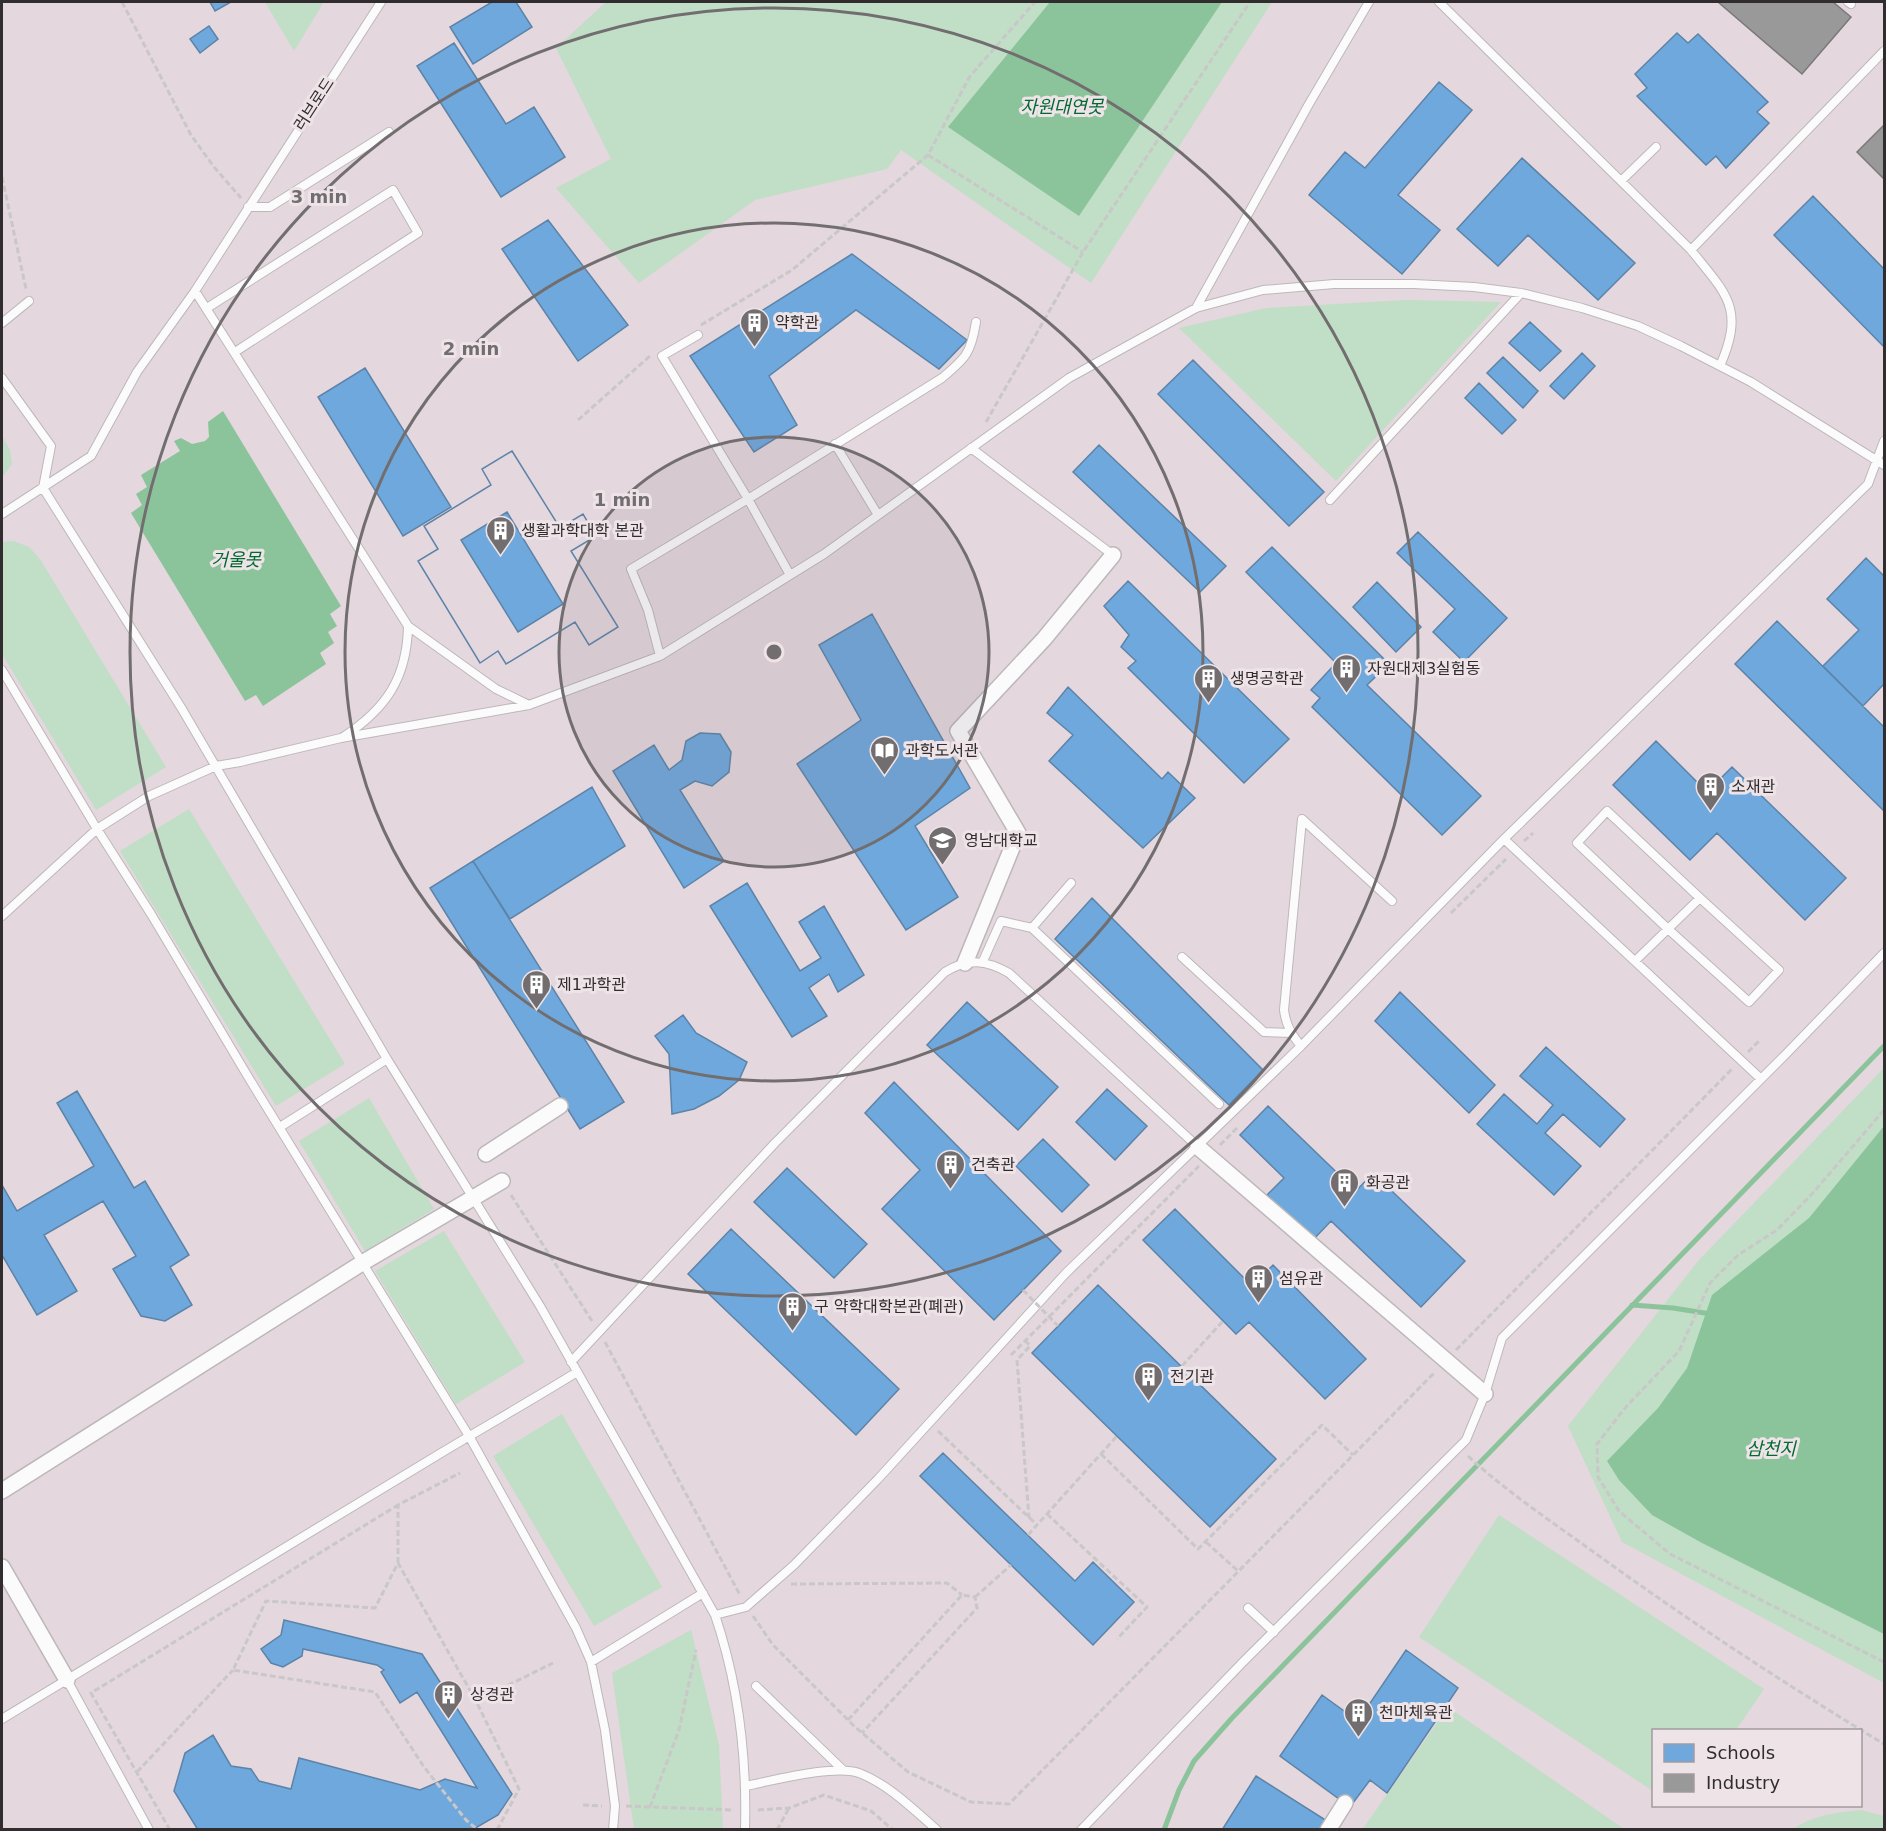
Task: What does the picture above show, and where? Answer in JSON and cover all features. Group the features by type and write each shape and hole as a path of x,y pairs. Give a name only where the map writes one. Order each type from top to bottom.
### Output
{"street":[{"path":"965,963 1018,834 958,731 1044,639 1113,555"},
{"path":"486,1154 560,1106"},
{"path":"1203,1152 1485,1394"},
{"path":"2,1491 362,1263 502,1181"},
{"path":"2,1567 67,1680"},
{"path":"1328,1830 1345,1803"}],"lane":[{"name":"러브로드","path":"2,514 91,456 137,372 195,291 381,2"},
{"path":"1196,308 1309,104 1370,2"},
{"path":"1439,2 1691,250 1729,301 1732,334 1720,366"},
{"path":"1691,250 1884,51"},
{"path":"248,207 270,207 389,132"},
{"path":"1621,181 1656,147"},
{"path":"207,308 393,190 418,232 235,352"},
{"path":"2,916 97,829 149,796 216,766 341,738 529,705 660,656 824,554 1069,378 1196,308 1263,290 1297,286 1414,284 1474,287 1521,293 1582,308 1638,326 1751,382 1884,465"},
{"path":"195,291 408,626 496,689 529,705"},
{"path":"1330,500 1521,293"},
{"path":"2,323 29,301"},
{"path":"660,656 648,610 631,569 942,378 961,362 973,345 976,322"},
{"path":"695,332 662,356 748,499 790,575"},
{"path":"2,378 51,446 44,488 216,766 387,1059 540,1306 715,1615 724,1642 734,1687 745,1786 745,1830"},
{"path":"715,1615 746,1607 780,1579 878,1479 1066,1273 1203,1152 1301,1046 1504,839 1868,484 1884,441"},
{"path":"835,444 878,515"},
{"path":"971,448 1113,555"},
{"path":"341,738 366,722 381,707 390,693 402,667 408,646 408,626"},
{"path":"2,670 469,1436 576,1628 591,1662 605,1730 615,1806 613,1830"},
{"path":"1607,811 1700,898 1779,970 1749,1002 1577,843 1607,811"},
{"path":"1301,1046 1291,1033 1284,1010 1302,819 1392,900"},
{"path":"1504,839 1761,1079"},
{"path":"1032,928 1071,883"},
{"path":"1635,961 1700,898"},
{"path":"983,961 1000,921 1032,928 1219,1104"},
{"path":"1081,1830 1466,1440 1485,1394 1502,1338 1884,953"},
{"path":"1182,957 1264,1032 1291,1033"},
{"path":"571,1362 775,1143 945,972 965,963 983,961 1009,973 1203,1152"},
{"path":"280,1127 387,1059"},
{"path":"2,1719 577,1372"},
{"path":"591,1662 702,1593"},
{"path":"1248,1608 1274,1632"},
{"path":"67,1680 149,1830"},
{"path":"756,1686 843,1770"},
{"path":"745,1786 843,1770 857,1772 900,1798 937,1830"}],"path":[{"path":"122,2 192,135 214,167 248,207"},
{"path":"695,332 792,270 928,155 970,76 1035,2"},
{"path":"971,448 1083,252 1250,2"},
{"path":"928,155 1083,252"},
{"path":"2,177 29,301"},
{"path":"578,420 653,353"},
{"path":"1452,913 1533,833"},
{"path":"760,1608 752,1616 773,1646 848,1720 908,1772 971,1802 1009,1804 1759,1041"},
{"path":"1884,1110 1812,1194 1777,1230 1738,1255 1710,1283 1679,1351 1625,1408 1597,1444 1598,1477 1619,1511 1670,1554 1884,1662"},
{"path":"1009,1357 1203,1152 1242,1123"},
{"path":"502,1181 599,1332 746,1607"},
{"path":"1023,1290 1058,1326"},
{"path":"1182,1366 1223,1321"},
{"path":"1025,1341 1030,1346 1017,1360 1029,1518"},
{"path":"1101,1454 1198,1549 1322,1425 1353,1455"},
{"path":"930,1436 937,1430 1037,1525"},
{"path":"1028,1535 1117,1436"},
{"path":"1468,1456 1494,1480 1652,1594 1791,1688 1859,1729"},
{"path":"170,1830 91,1693 398,1505 460,1473"},
{"path":"137,1772 233,1670 266,1601 375,1608 398,1563 398,1505"},
{"path":"1047,1514 1147,1607 1117,1639"},
{"path":"1206,1542 1238,1571"},
{"path":"398,1563 476,1701 519,1789 497,1830"},
{"path":"975,1597 1011,1565"},
{"path":"792,1576 784,1584 947,1583 962,1595 975,1597"},
{"path":"848,1720 962,1595"},
{"path":"862,1733 977,1608 975,1597"},
{"path":"650,1807 679,1730 696,1650"},
{"path":"476,1701 553,1663"},
{"path":"233,1670 375,1692 424,1767 466,1820 478,1830"},
{"path":"1862,1731 1884,1744"},
{"path":"777,1830 789,1808"}],"shaded area":[{"name":"영남대학교","path":"2,2 1884,2 1884,1829 2,1830"},
{"path":"265,2 324,2 294,51"},
{"path":"606,2 1272,2 1091,283 901,150 887,169 755,200 639,283 556,188 611,159 556,48"},
{"path":"1407,300 1501,302 1336,481 1179,328 1266,308"},
{"path":"2,436 10,450 12,464 2,478"},
{"path":"14,541 29,547 40,559 166,767 96,810 2,654 2,542"},
{"path":"189,809 345,1064 276,1106 120,851"},
{"name":"삼천지","path":"1884,1068 1884,1683 1622,1542 1568,1426 1699,1260"},
{"path":"369,1098 434,1209 365,1251 299,1141"},
{"path":"444,1231 525,1362 456,1404 375,1271"},
{"path":"562,1414 662,1587 594,1626 493,1456"},
{"path":"1499,1515 1764,1689 1737,1729 1652,1729 1652,1790 1419,1637"},
{"path":"691,1630 719,1745 723,1829 634,1829 612,1673"},
{"path":"1448,1707 1624,1829 1362,1830"},
{"path":"1861,1810 1884,1816 1884,1829 1793,1829 1825,1815"}],"water":[{"name":"자원대연못","path":"1050,2 1222,2 1079,216 948,127"},
{"name":"거울못","path":"223,411 341,606 330,614 337,626 328,632 334,643 320,653 326,664 263,706 256,695 245,701 131,513 142,505 136,494 147,487 141,475 180,451 174,441 181,438 192,444 205,441 209,437 208,422"},
{"name":"삼천지","path":"1884,1126 1884,1634 1702,1543 1652,1515 1619,1480 1607,1461 1658,1408 1687,1368 1712,1295 1809,1218"}],"building: Schools":[{"path":"210,2 231,2 215,11"},
{"path":"492,2 516,2 532,27 473,64 450,27"},
{"path":"209,26 218,39 200,53 190,39"},
{"path":"1677,33 1688,43 1698,34 1768,102 1757,112 1769,123 1726,168 1716,156 1706,165 1637,96 1647,88 1635,74"},
{"path":"454,43 506,124 534,107 565,157 501,197 417,66"},
{"path":"1439,82 1472,110 1398,195 1440,230 1402,274 1309,195 1345,152 1365,168"},
{"path":"1522,158 1635,263 1598,300 1528,235 1498,266 1457,229"},
{"path":"1813,196 1884,269 1884,347 1774,235"},
{"path":"548,220 628,325 578,361 502,249"},
{"name":"약학관","path":"852,254 967,340 939,369 856,310 769,376 797,425 754,452 690,356"},
{"path":"1530,322 1561,351 1540,371 1509,343"},
{"path":"1582,353 1595,366 1564,399 1550,386"},
{"path":"1503,357 1538,391 1523,408 1487,373"},
{"path":"1193,360 1324,492 1289,526 1158,394"},
{"path":"365,368 451,507 403,536 318,397"},
{"path":"1479,383 1516,420 1502,434 1465,398"},
{"path":"1099,445 1226,566 1200,592 1073,472"},
{"name":"생활과학대학 본관","path":"512,451 560,528 583,514 596,536 571,551 618,627 589,645 575,622 506,664 498,651 480,663 418,561 438,549 424,526 491,485 482,469","holes":["507,512 563,604 518,632 461,540"]},
{"name":"생활과학대학 본관","path":"512,451 560,528 583,514 596,536 571,551 618,627 589,645 575,622 506,664 498,651 480,663 418,561 438,549 424,526 491,485 482,469"},
{"path":"1418,532 1507,618 1464,662 1433,632 1455,609 1397,553"},
{"name":"자원대제3실험동","path":"1272,547 1389,664 1367,685 1481,796 1442,835 1312,707 1320,698 1311,690 1336,663 1246,572"},
{"path":"1866,558 1884,576 1884,684 1863,706 1823,666 1859,630 1827,599"},
{"name":"생명공학관","path":"1128,581 1289,739 1244,783 1128,668 1136,661 1121,647 1129,635 1104,606"},
{"path":"1377,582 1421,627 1396,652 1353,607"},
{"name":"과학도서관","path":"872,614 970,788 915,826 958,897 906,930 797,764 861,720 819,645"},
{"path":"1777,621 1884,727 1884,811 1735,664"},
{"path":"1068,687 1162,779 1168,772 1195,798 1143,848 1049,761 1073,735 1047,713"},
{"path":"700,733 720,734 731,752 729,772 712,786 695,781 680,790 724,861 684,888 613,771 654,745 669,770 682,760 686,741"},
{"name":"소재관","path":"1656,741 1707,792 1732,767 1846,878 1805,920 1717,833 1690,860 1613,785"},
{"path":"592,787 625,846 510,919 473,861"},
{"name":"제1과학관","path":"473,861 624,1102 580,1129 430,888"},
{"path":"747,883 800,971 821,958 799,922 824,906 864,975 838,992 829,974 809,988 827,1016 792,1037 710,906"},
{"path":"1092,898 1263,1070 1229,1105 1055,939"},
{"path":"1400,992 1495,1085 1469,1113 1375,1021"},
{"path":"967,1002 1058,1087 1018,1130 927,1045"},
{"path":"683,1015 696,1033 747,1062 739,1080 719,1096 694,1109 672,1114 669,1054 655,1036"},
{"path":"1546,1047 1625,1119 1600,1147 1563,1114 1545,1133 1581,1166 1554,1195 1477,1124 1504,1094 1537,1124 1553,1105 1520,1076"},
{"name":"건축관","path":"894,1082 1061,1251 994,1320 882,1209 920,1170 865,1113"},
{"path":"1107,1089 1147,1126 1115,1160 1076,1122"},
{"path":"77,1091 134,1188 145,1181 189,1255 170,1267 192,1305 165,1321 141,1316 113,1269 136,1256 103,1201 44,1235 77,1291 37,1315 2,1255 2,1185 17,1211 94,1166 57,1103"},
{"name":"화공관","path":"1268,1106 1356,1191 1373,1173 1465,1261 1421,1307 1331,1221 1313,1240 1267,1195 1284,1178 1240,1135"},
{"path":"1043,1139 1089,1185 1062,1212 1016,1166"},
{"path":"787,1168 867,1244 834,1278 754,1202"},
{"name":"섬유관","path":"1175,1209 1252,1286 1273,1265 1366,1359 1325,1399 1249,1322 1236,1334 1143,1240"},
{"name":"구 약학대학본관(폐관)","path":"731,1229 899,1389 856,1435 688,1274"},
{"name":"전기관","path":"1098,1285 1276,1459 1210,1527 1032,1353"},
{"path":"943,1453 1075,1581 1093,1562 1134,1602 1093,1645 920,1476"},
{"name":"상경관","path":"284,1620 422,1654 512,1794 498,1815 472,1830 198,1830 174,1791 185,1753 213,1735 231,1766 251,1769 259,1781 291,1789 299,1758 420,1790 445,1779 477,1788 417,1692 400,1703 381,1672 384,1670 377,1665 303,1649 302,1656 283,1667 271,1663 261,1649 281,1635"},
{"name":"천마체육관","path":"1406,1650 1458,1688 1387,1793 1370,1780 1350,1807 1280,1756 1322,1695 1358,1721"},
{"path":"1256,1776 1327,1821 1321,1830 1222,1830"}],"building: Industry":[{"path":"1718,2 1833,2 1851,17 1802,74"},
{"path":"1884,125 1884,179 1857,152"}],"waterway":[{"path":"1164,1830 1179,1790 1194,1761 1232,1718 1884,1046"},
{"path":"1632,1305 1711,1314"}],"place":[{"name":"약학관","path":"754,348"},
{"name":"생활과학대학 본관","path":"500,556"},
{"name":"자원대제3실험동","path":"1346,694"},
{"name":"생명공학관","path":"1209,704"},
{"name":"과학도서관","path":"884,776"},
{"name":"소재관","path":"1710,812"},
{"name":"영남대학교","path":"943,866"},
{"name":"제1과학관","path":"536,1010"},
{"name":"건축관","path":"950,1190"},
{"name":"화공관","path":"1345,1208"},
{"name":"섬유관","path":"1258,1304"},
{"name":"구 약학대학본관(폐관)","path":"793,1332"},
{"name":"전기관","path":"1149,1402"},
{"name":"상경관","path":"449,1720"},
{"name":"천마체육관","path":"1358,1738"}]}
